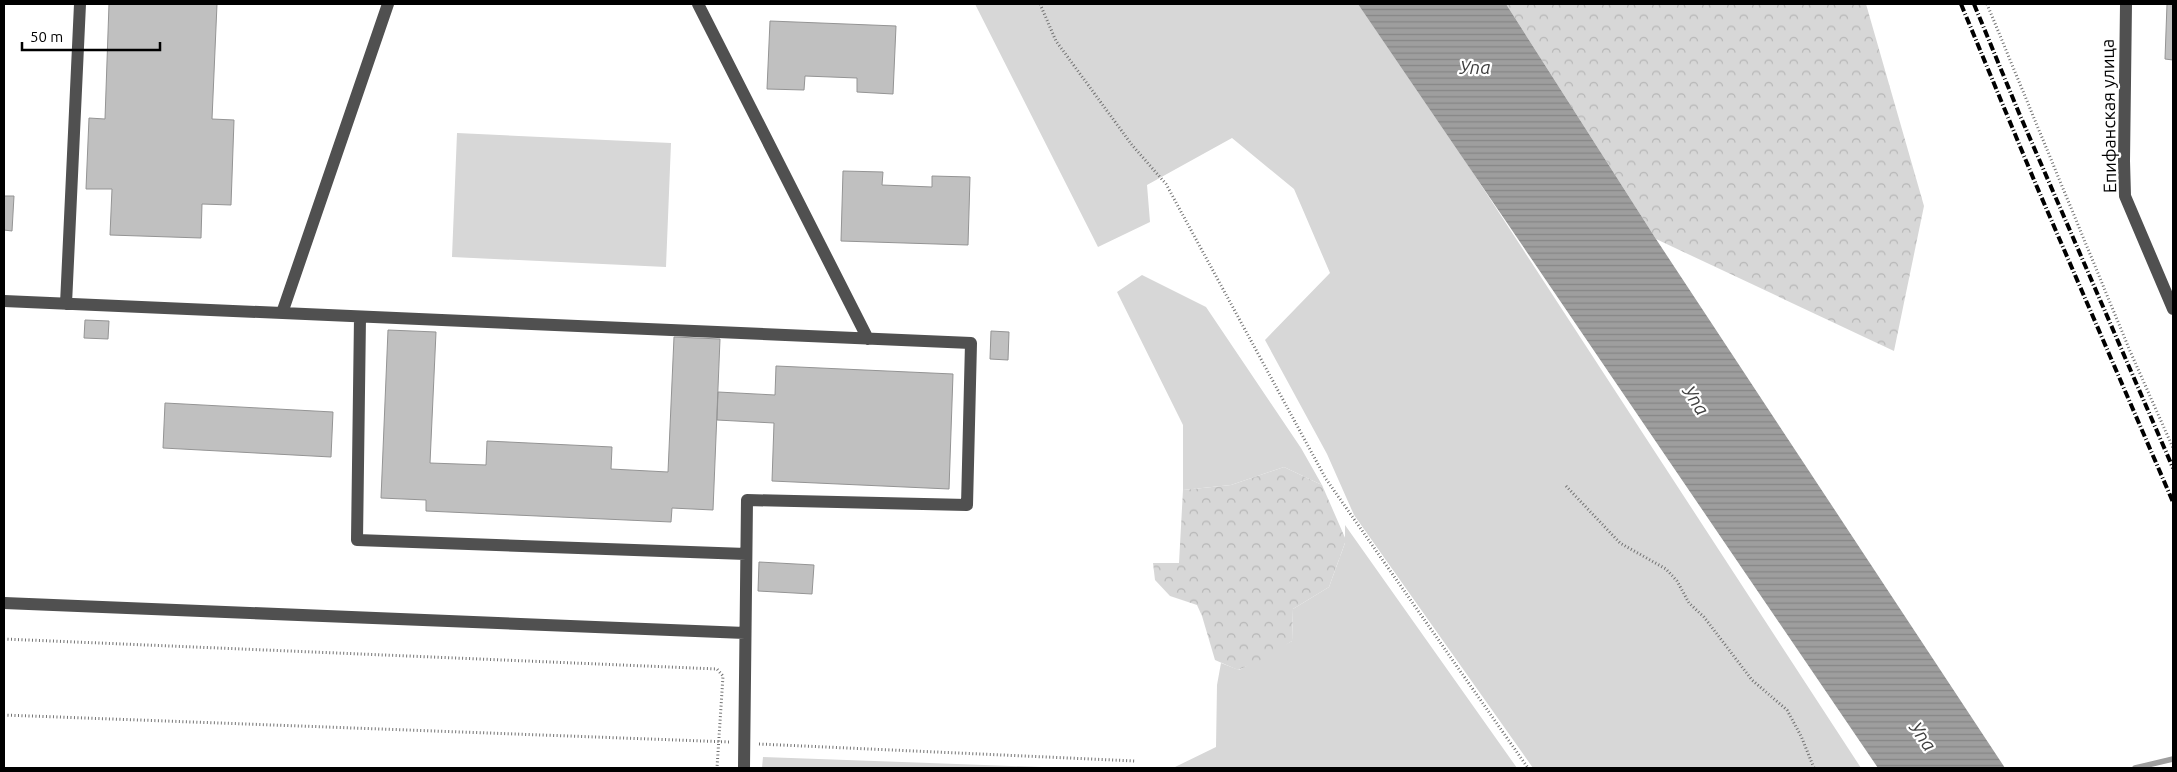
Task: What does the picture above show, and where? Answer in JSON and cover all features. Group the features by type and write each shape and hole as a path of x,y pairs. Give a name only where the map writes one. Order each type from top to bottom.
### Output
{"street":[{"path":"66,304 80,4"},
{"path":"282,313 388,4"},
{"path":"698,4 868,338"},
{"name":"Епифанская улица","path":"2126,4 2124,161 2126,196 2173,309"},
{"path":"4,301 971,343 967,506 747,500 744,768"},
{"path":"360,317 357,540 746,554"},
{"path":"4,603 745,633"}],"path":[{"path":"1040,4 1056,41 1132,144 1166,184 1326,479 1528,768"},
{"path":"1987,4 2130,351 2173,448"},
{"path":"1566,486 1620,543 1666,569 1677,581 1689,603 1704,617 1752,680 1787,710 1801,736 1814,768"},
{"path":"4,639 717,669 723,676 717,768"},
{"path":"4,715 744,743 1135,761"}],"green space":[{"path":"975,4 1363,4 1861,768 1533,768 1354,515 1327,454 1265,340 1330,273 1294,189 1232,138 1147,185 1150,222 1098,247"},
{"path":"1506,4 1866,4 1924,206 1894,351 1656,239"},
{"path":"457,133 671,143 666,267 452,257"},
{"path":"1142,275 1206,307 1301,448 1322,485 1284,467 1231,485 1183,490 1183,425 1117,292"},
{"path":"1284,467 1322,485 1346,540 1329,587 1293,609 1292,641 1266,658 1238,670 1215,660 1197,605 1170,596 1155,580 1153,563 1179,563 1183,490 1231,485"},
{"path":"1345,525 1517,768 1173,768 1216,747 1217,685 1221,663 1239,670 1292,641 1293,609 1329,587 1345,543"},
{"path":"763,757 1069,768 762,768"}],"water":[{"name":"Упа","path":"1358,4 1506,4 1656,239 2005,768 1878,768"}],"building":[{"path":"109,4 217,4 212,119 234,120 231,205 202,204 201,238 110,235 112,189 86,189 89,118 105,119"},
{"path":"2167,4 2173,4 2173,60 2165,59"},
{"path":"770,21 896,26 893,94 857,92 857,78 805,76 804,90 767,89"},
{"path":"843,171 883,172 882,185 932,187 932,176 970,177 968,245 841,241"},
{"path":"4,196 14,196 12,231 4,230"},
{"path":"85,320 109,321 108,339 84,338"},
{"path":"388,330 436,332 430,463 486,465 487,441 612,447 611,469 668,472 674,337 720,339 713,510 672,508 671,522 426,511 426,500 381,498"},
{"path":"991,331 1009,332 1008,360 990,359"},
{"path":"776,366 953,374 949,489 772,481 774,423 717,420 718,392 775,395"},
{"path":"165,403 333,412 331,457 163,448"},
{"path":"759,562 814,565 812,594 758,591"}],"waterway":[{"path":"2135,768 2173,759"}],"railway":[{"path":"1961,4 2034,180 2173,502"},
{"path":"1974,4 2019,113 2173,468"}]}
